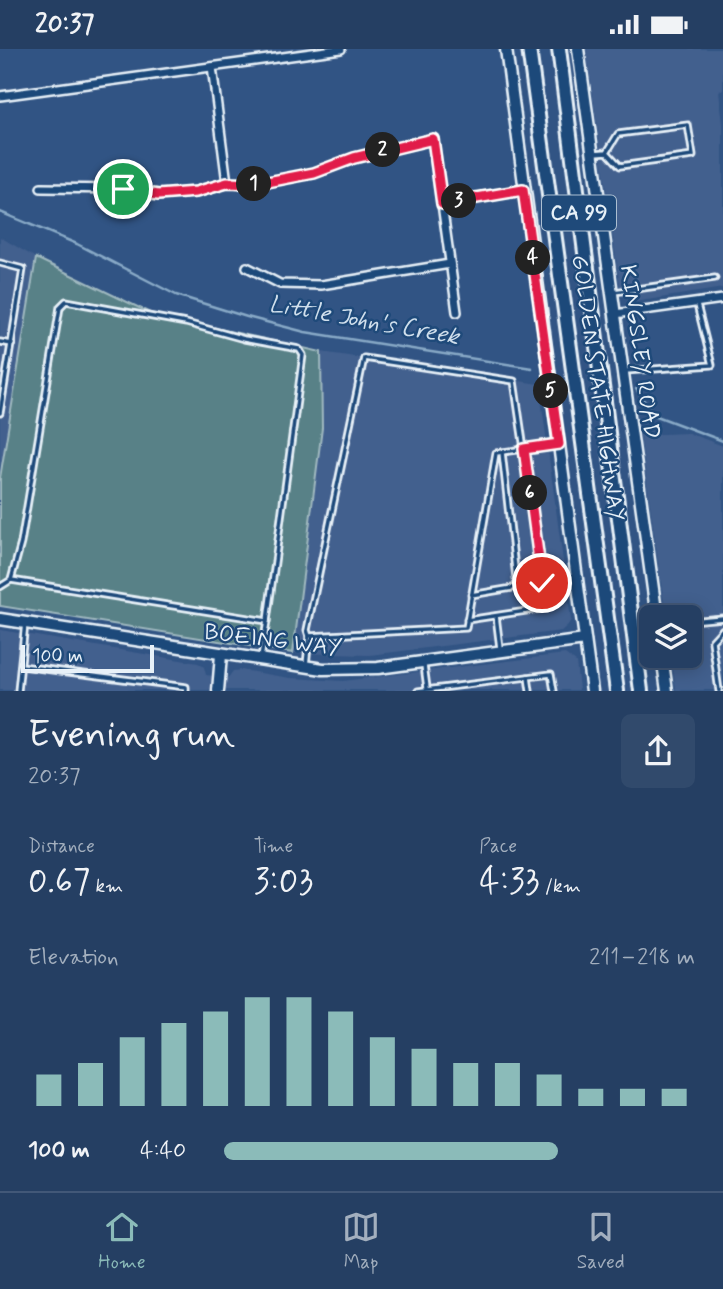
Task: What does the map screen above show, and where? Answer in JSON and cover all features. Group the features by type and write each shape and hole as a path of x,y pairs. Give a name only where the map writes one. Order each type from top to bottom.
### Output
{"highway":[{"name":"GOLDEN STATE HIGHWAY","path":"529,49 617,691"},
{"name":"GOLDEN STATE HIGHWAY","path":"559,49 641,691"}],"street":[{"path":"0,96 341,49"},
{"path":"506,49 592,691"},
{"name":"KINGSLEY ROAD","path":"578,49 655,605"},
{"path":"212,67 227,183"},
{"path":"41,188 123,189 158,195 196,192 227,183 257,184 314,173 354,158 433,139 457,312"},
{"path":"442,204 523,190"},
{"path":"247,267 280,284 321,285 450,264"},
{"path":"615,314 723,299"},
{"name":"BOEING WAY","path":"0,619 306,668 357,669 585,640"},
{"path":"218,691 221,655"},
{"path":"664,668 667,691"}],"lane":[{"path":"688,125 693,156 620,166 607,152 618,134 688,125"},
{"path":"592,153 607,152"},
{"path":"0,263 23,269 0,413"},
{"path":"612,293 715,278"},
{"path":"11,580 21,543 60,307 66,301 299,349 303,355 260,662"},
{"path":"623,371 712,365 696,303"},
{"path":"0,342 12,344"},
{"path":"306,668 309,636 307,630 364,358 514,380 546,608 467,620"},
{"path":"309,636 466,628 496,453 559,444"},
{"path":"502,452 517,587"},
{"path":"0,587 11,580 267,621"},
{"path":"471,595 542,583"},
{"path":"496,616 500,652"},
{"path":"702,620 723,618"},
{"path":"18,691 25,623"},
{"path":"719,691 712,641 723,629"},
{"path":"423,662 427,690"},
{"path":"21,666 186,687 186,691"},
{"path":"418,691 551,674 554,691"},
{"path":"528,677 530,691"}],"shaded area":[{"path":"586,49 723,49 723,90 719,91 723,124 723,288 634,302 621,294"},
{"path":"0,237 36,258 0,478"},
{"path":"321,352 539,384 571,620 567,626 561,631 370,655 293,653 322,428"},
{"path":"688,433 723,446 723,690 676,690 673,668 702,668 702,605 664,605 640,435"},
{"path":"0,630 198,663 204,667 206,675 228,678 233,671 241,670 290,678 343,681 565,654 576,662 579,690 0,690"}],"green space":[{"path":"36,258 150,313 321,352 322,428 293,653 0,606 0,478"}],"waterway":[{"name":"Little John's Creek","path":"0,212 77,244 176,295 247,317 305,332 532,368"},
{"name":"Little John's Creek","path":"636,389 654,415 723,441"}],"route":[{"path":"123,189 158,195 196,192 227,183 257,184 314,173 354,158 433,139 442,204 523,190 559,444 524,449 542,583"}]}
